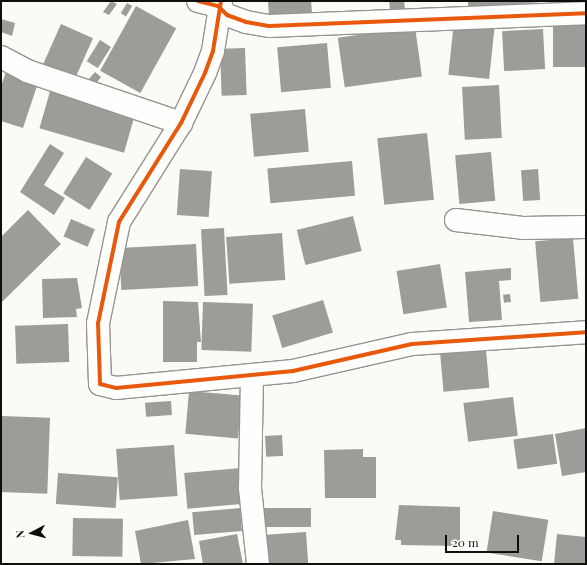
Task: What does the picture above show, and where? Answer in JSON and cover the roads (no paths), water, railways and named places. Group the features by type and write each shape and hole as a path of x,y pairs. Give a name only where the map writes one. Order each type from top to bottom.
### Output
{"street":[{"path":"212,2 227,15 269,26 586,13"},
{"path":"212,2 213,50 181,123 119,222 98,323 100,384 116,388 293,371 412,344 586,332"},
{"path":"1,57 27,71 181,123"},
{"path":"456,220 524,228 586,227"},
{"path":"252,375 250,488 258,564"}]}
